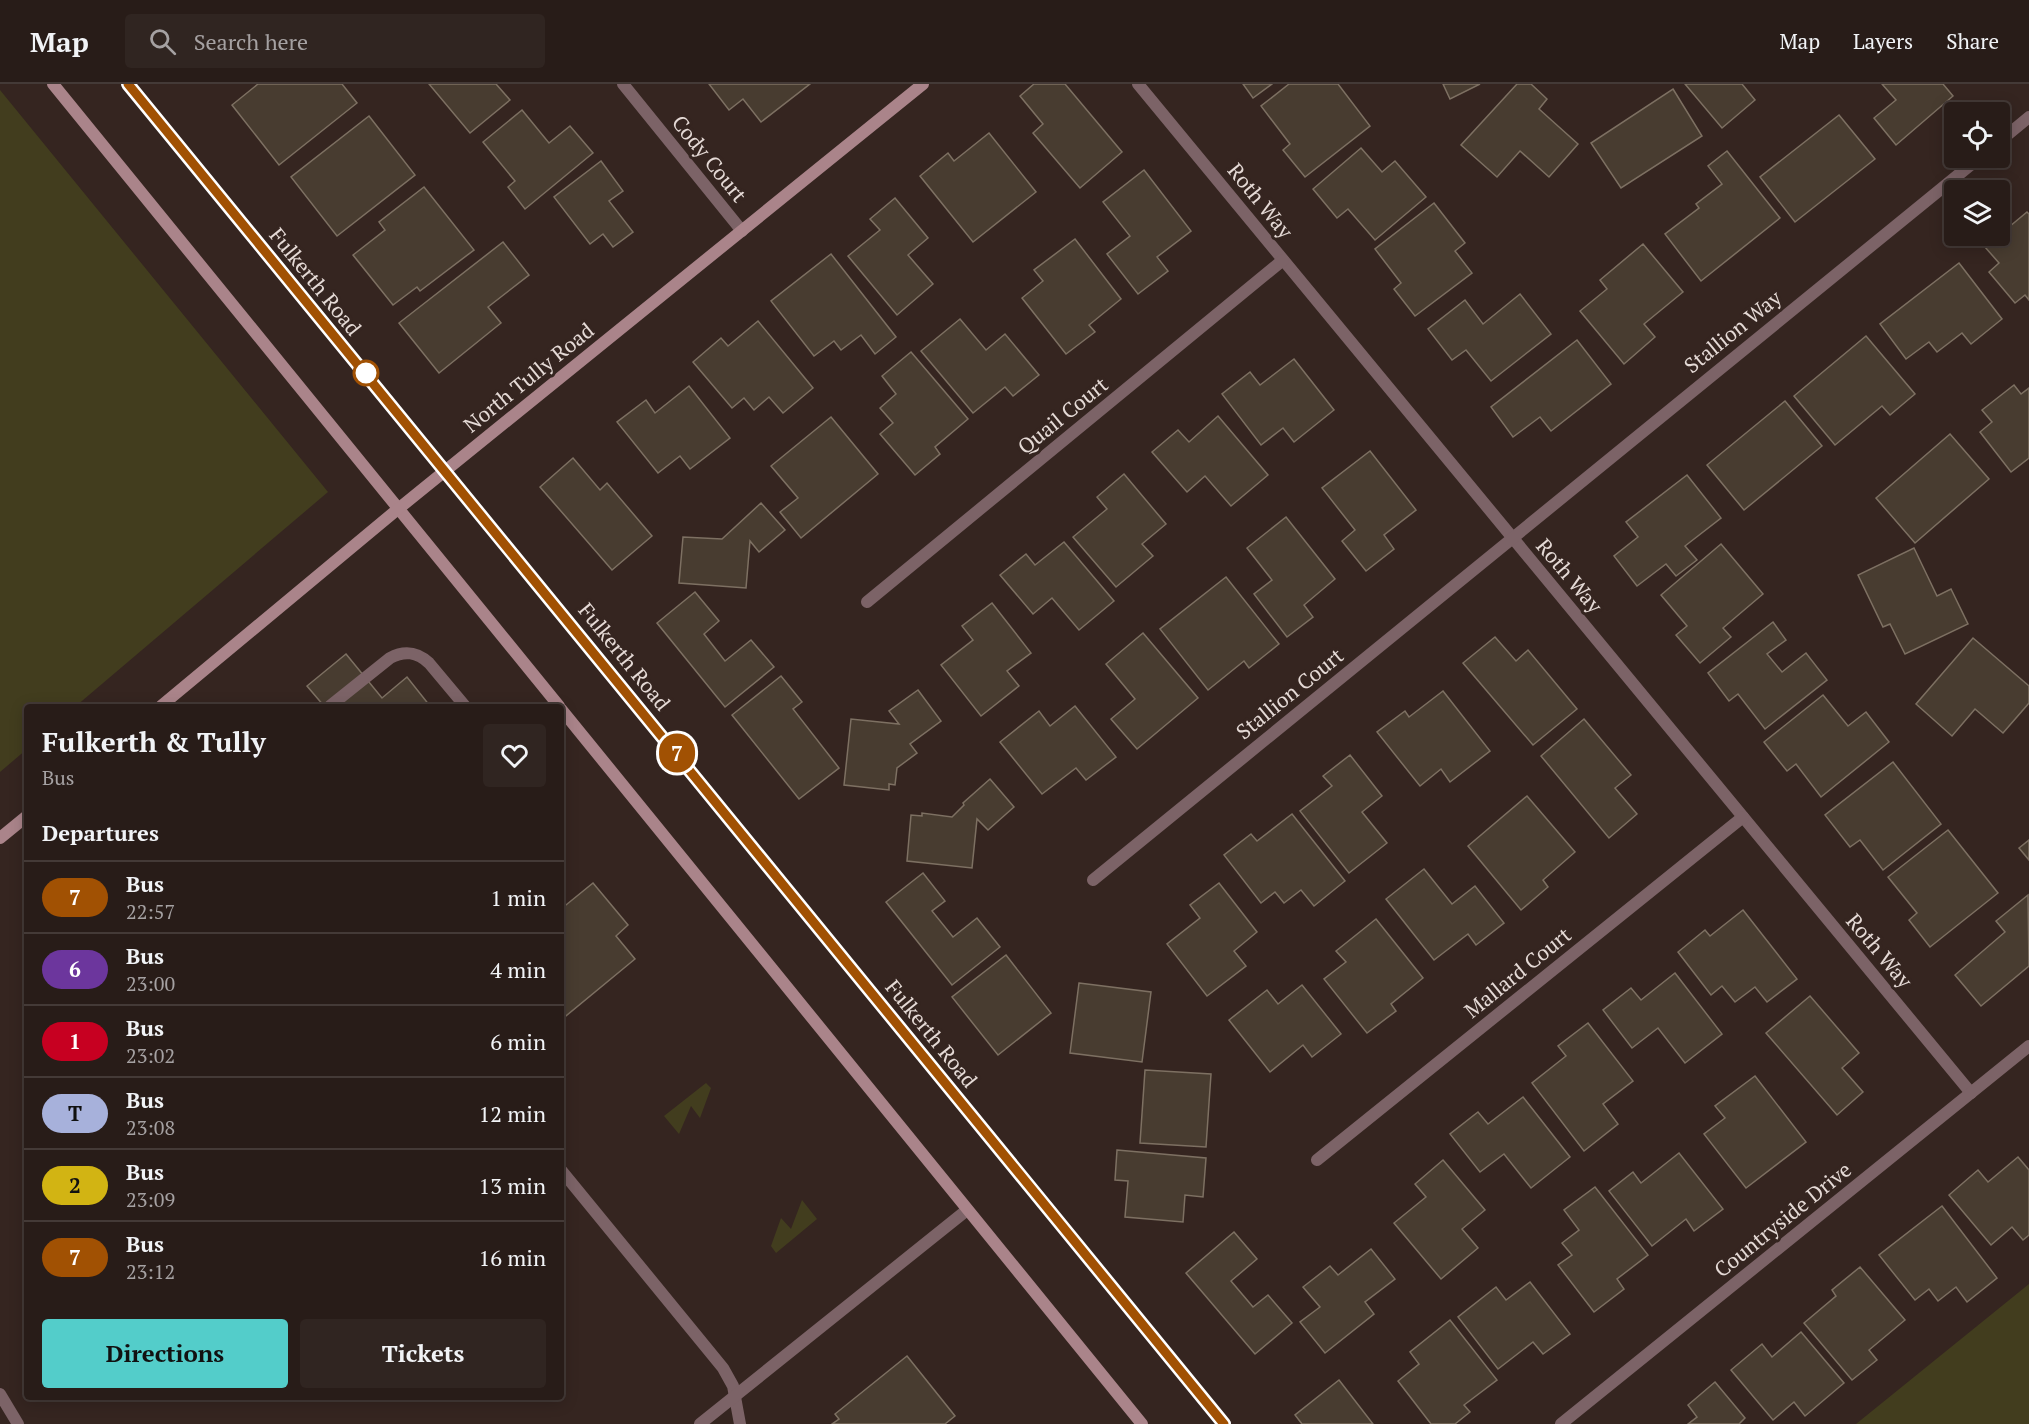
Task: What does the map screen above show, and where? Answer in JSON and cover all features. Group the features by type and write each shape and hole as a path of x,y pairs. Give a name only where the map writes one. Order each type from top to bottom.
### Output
{"street":[{"path":"53,84 557,704"},
{"name":"Fulkerth Road","path":"128,84 1224,1424"},
{"name":"Cody Court","path":"623,84 742,231"},
{"name":"North Tully Road","path":"163,704 399,509 923,84"},
{"name":"Roth Way","path":"1138,84 1971,1093"},
{"path":"2010,133 2029,117"},
{"name":"Stallion Way","path":"1512,537 1967,168"},
{"name":"Quail Court","path":"867,602 1283,260"},
{"name":"Stallion Court","path":"1094,880 1512,537"},
{"path":"332,704 390,658 411,652 423,657 463,704"},
{"path":"564,713 1142,1424"},
{"name":"Mallard Court","path":"1317,1160 1743,817"},
{"path":"0,838 24,818"},
{"name":"Countryside Drive","path":"1561,1424 2029,1046"},
{"path":"564,1174 723,1368 736,1395 740,1424"},
{"path":"700,1424 967,1210"},
{"path":"0,1394 18,1424"}],"shaded area":[{"path":"0,90 328,492 78,704 24,704 24,752 0,772"},
{"path":"706,1083 711,1088 700,1118 691,1106 679,1134 664,1116"},
{"path":"802,1200 817,1219 776,1253 771,1246 781,1218 791,1229"},
{"path":"2029,1284 2029,1424 1856,1424"}],"building":[{"path":"258,84 342,84 357,103 279,165 232,105"},
{"path":"429,84 496,84 510,100 470,133"},
{"path":"709,84 810,84 761,122 743,99 729,110"},
{"path":"1034,84 1065,84 1122,152 1080,188 1033,133 1043,124 1020,96"},
{"path":"1243,84 1272,84 1253,98"},
{"path":"1289,84 1338,84 1370,126 1305,177 1283,150 1290,144 1261,106"},
{"path":"1443,84 1480,84 1450,99"},
{"path":"1517,84 1531,84 1547,99 1539,109 1578,144 1549,177 1520,151 1497,177 1461,145"},
{"path":"1685,84 1742,84 1755,100 1722,128"},
{"path":"1882,84 1943,84 1953,96 1896,145 1874,118 1896,100"},
{"path":"1673,89 1702,136 1621,188 1591,143"},
{"path":"522,110 549,143 570,126 593,153 525,209 508,187 515,181 483,142"},
{"path":"1839,115 1875,159 1795,222 1760,177"},
{"path":"369,116 415,175 337,236 291,177"},
{"path":"989,133 1036,192 973,242 920,176 948,153 954,161"},
{"path":"1361,148 1382,172 1395,161 1426,197 1375,240 1348,209 1337,218 1313,189"},
{"path":"1727,151 1780,218 1701,281 1665,234 1699,208 1696,204 1722,184 1708,166"},
{"path":"601,161 623,191 609,201 633,232 613,247 603,234 590,244 554,197"},
{"path":"1144,170 1191,231 1157,257 1168,271 1138,294 1107,254 1130,236 1103,202"},
{"path":"424,187 474,250 420,291 417,287 393,305 353,255 385,230 379,222"},
{"path":"895,198 928,238 908,255 933,284 897,315 848,256 880,230 870,219"},
{"path":"1434,203 1465,243 1455,251 1472,273 1415,316 1394,289 1401,283 1375,249"},
{"path":"2027,212 2029,214 2029,300 2025,295 2015,303 1989,272 1999,263 1985,247 2010,246 2010,226"},
{"path":"1075,239 1121,299 1089,325 1095,332 1066,354 1022,298 1043,281 1034,270"},
{"path":"503,242 529,275 488,307 501,323 439,373 399,323"},
{"path":"1643,244 1683,292 1644,324 1655,337 1624,364 1580,311 1607,289 1600,280"},
{"path":"831,254 896,337 875,354 861,335 841,350 834,341 814,356 771,301"},
{"path":"1959,263 2002,319 1971,344 1962,333 1937,352 1929,342 1906,359 1880,324"},
{"path":"1520,294 1551,334 1491,381 1466,350 1452,360 1428,329 1465,300 1483,324"},
{"path":"960,319 986,350 1005,334 1039,375 1013,396 1005,387 973,413 921,351"},
{"path":"758,321 813,388 783,413 769,397 754,410 744,398 732,408 693,362 721,338 728,346"},
{"path":"1866,336 1915,394 1890,415 1882,406 1835,445 1794,396"},
{"path":"1577,340 1611,384 1551,431 1540,417 1513,437 1491,407"},
{"path":"911,352 968,419 935,447 940,454 915,475 880,434 893,423 880,408 896,394 882,376"},
{"path":"1294,359 1334,410 1294,442 1283,428 1261,445 1222,394 1250,372 1260,385"},
{"path":"2014,385 2021,394 2029,388 2029,458 2011,472 1980,432 1992,422 1982,410"},
{"path":"689,386 730,438 690,469 680,456 658,473 617,422 646,400 655,413"},
{"path":"1785,401 1822,446 1744,510 1707,465"},
{"path":"1218,416 1268,475 1231,506 1205,476 1187,492 1152,452 1178,430 1189,442"},
{"path":"831,417 878,474 801,538 780,512 798,498 771,466"},
{"path":"1950,434 1989,479 1915,543 1876,498"},
{"path":"1370,451 1416,510 1384,535 1394,549 1366,571 1342,541 1355,530 1322,488"},
{"path":"573,458 600,490 607,483 652,536 612,570 540,487"},
{"path":"1124,474 1166,524 1142,544 1153,556 1116,587 1073,537 1107,509 1097,497"},
{"path":"1687,475 1721,518 1685,546 1697,560 1676,576 1666,564 1637,586 1614,556 1638,537 1626,522"},
{"path":"761,503 785,530 759,552 750,541 746,588 679,583 683,537 722,539"},
{"path":"1286,517 1335,579 1304,605 1313,617 1287,637 1254,594 1272,580 1247,548"},
{"path":"1064,542 1114,601 1079,630 1052,598 1033,614 1000,575 1026,554 1035,565"},
{"path":"1721,544 1763,594 1723,628 1731,637 1700,663 1676,635 1687,626 1661,595"},
{"path":"1914,548 1937,596 1951,589 1968,624 1905,654 1890,624 1883,627 1858,575"},
{"path":"1226,577 1279,644 1249,668 1244,661 1208,690 1160,629"},
{"path":"695,592 719,621 704,634 725,661 751,640 774,667 725,707 657,623"},
{"path":"992,603 1031,653 1007,671 1019,686 981,716 941,665 973,640 962,626"},
{"path":"1773,622 1786,640 1767,654 1782,672 1806,653 1827,680 1765,729 1738,694 1729,701 1708,673"},
{"path":"1143,633 1198,698 1137,749 1111,719 1135,699 1106,664"},
{"path":"1495,637 1516,661 1528,650 1577,709 1533,745 1463,663"},
{"path":"1973,638 2029,686 2029,703 2003,733 1975,709 1952,736 1916,704"},
{"path":"346,654 382,698 407,677 428,704 322,704 307,686"},
{"path":"781,676 802,702 793,709 839,768 799,799 732,715"},
{"path":"918,690 941,721 910,744 917,753 897,768 895,785 889,784 889,790 844,785 851,719 899,724 889,711"},
{"path":"1443,691 1490,751 1450,782 1441,769 1420,786 1377,732 1405,711 1409,717"},
{"path":"1823,695 1848,726 1866,712 1889,742 1821,797 1796,764 1787,771 1764,742"},
{"path":"1075,706 1116,757 1086,780 1076,768 1042,794 1000,742 1039,711 1050,726"},
{"path":"1584,719 1631,775 1615,788 1637,814 1609,838 1541,756"},
{"path":"1350,755 1382,796 1362,812 1387,843 1349,873 1300,811 1332,786 1323,776"},
{"path":"1893,762 1941,824 1883,870 1860,840 1850,847 1825,815"},
{"path":"990,779 1014,807 988,830 977,819 972,868 907,861 911,815 922,816 922,813 952,817 964,805 963,803"},
{"path":"1527,796 1575,852 1543,880 1548,887 1521,910 1468,846"},
{"path":"1292,814 1345,881 1314,906 1301,890 1284,903 1275,892 1261,903 1224,855 1251,834 1257,841"},
{"path":"1948,830 1998,893 1930,947 1909,920 1917,913 1888,877"},
{"path":"2029,840 2029,860 2019,848"},
{"path":"1424,869 1452,904 1475,886 1504,923 1476,945 1468,934 1434,960 1386,899"},
{"path":"923,873 945,901 932,911 953,937 977,918 1000,947 952,985 886,902"},
{"path":"593,883 628,925 616,936 635,959 564,1018 564,907"},
{"path":"1219,883 1257,932 1234,951 1246,966 1207,996 1167,944 1200,918 1190,905"},
{"path":"2028,895 2029,966 1981,1006 1955,975 2005,932 1996,921"},
{"path":"1743,910 1797,979 1767,1002 1755,987 1735,1002 1722,986 1711,995 1678,952 1705,930 1710,936"},
{"path":"1376,919 1423,978 1391,1004 1396,1011 1367,1033 1324,979 1346,962 1336,951"},
{"path":"1006,955 1051,1013 998,1055 952,997"},
{"path":"1675,973 1722,1034 1685,1063 1658,1028 1632,1048 1603,1010 1631,988 1641,1000"},
{"path":"1079,983 1151,992 1142,1062 1070,1053"},
{"path":"1302,985 1341,1034 1312,1057 1303,1045 1270,1072 1229,1020 1267,990 1278,1004"},
{"path":"1810,996 1859,1053 1842,1068 1863,1092 1837,1115 1766,1033"},
{"path":"1588,1023 1633,1081 1603,1104 1618,1124 1584,1151 1532,1083 1566,1056 1558,1046"},
{"path":"1145,1070 1211,1074 1206,1147 1140,1143"},
{"path":"1755,1076 1806,1142 1746,1188 1704,1134 1725,1118 1715,1106"},
{"path":"1523,1097 1570,1157 1531,1188 1504,1154 1480,1172 1450,1134 1478,1112 1488,1124"},
{"path":"1117,1150 1206,1158 1203,1197 1185,1195 1183,1222 1125,1217 1128,1181 1115,1180"},
{"path":"1679,1153 1723,1209 1694,1231 1686,1219 1652,1246 1609,1191 1633,1172 1641,1183"},
{"path":"2018,1157 2029,1170 2029,1235 2023,1240 2012,1227 1991,1245 1949,1195 1978,1170 1988,1182"},
{"path":"1443,1160 1485,1210 1462,1229 1478,1248 1441,1279 1394,1223 1426,1197 1415,1184"},
{"path":"1595,1187 1648,1255 1617,1279 1624,1289 1594,1312 1558,1265 1572,1255 1562,1243 1579,1230 1564,1210"},
{"path":"1942,1206 1997,1278 1967,1302 1956,1287 1938,1301 1929,1289 1915,1300 1879,1255"},
{"path":"1234,1232 1257,1259 1231,1281 1253,1307 1268,1295 1292,1323 1255,1354 1186,1273"},
{"path":"1371,1249 1395,1279 1365,1302 1374,1314 1325,1353 1300,1322 1320,1307 1303,1287 1330,1266 1338,1275"},
{"path":"1860,1267 1905,1320 1869,1350 1877,1360 1852,1380 1804,1323 1836,1296 1832,1290"},
{"path":"1530,1282 1570,1334 1543,1354 1533,1342 1498,1369 1458,1317 1496,1287 1506,1300"},
{"path":"1450,1320 1497,1380 1464,1405 1470,1412 1455,1424 1431,1424 1398,1381 1419,1364 1410,1352"},
{"path":"1801,1332 1844,1383 1805,1416 1794,1402 1773,1420 1731,1370 1762,1344 1772,1357"},
{"path":"907,1356 955,1416 945,1424 832,1424 839,1419 835,1414"},
{"path":"1339,1380 1373,1424 1302,1424 1295,1415"},
{"path":"1715,1382 1745,1418 1739,1424 1688,1424 1697,1417 1688,1405"}],"bus line":[{"name":"7","path":"128,84 1224,1424"}]}
